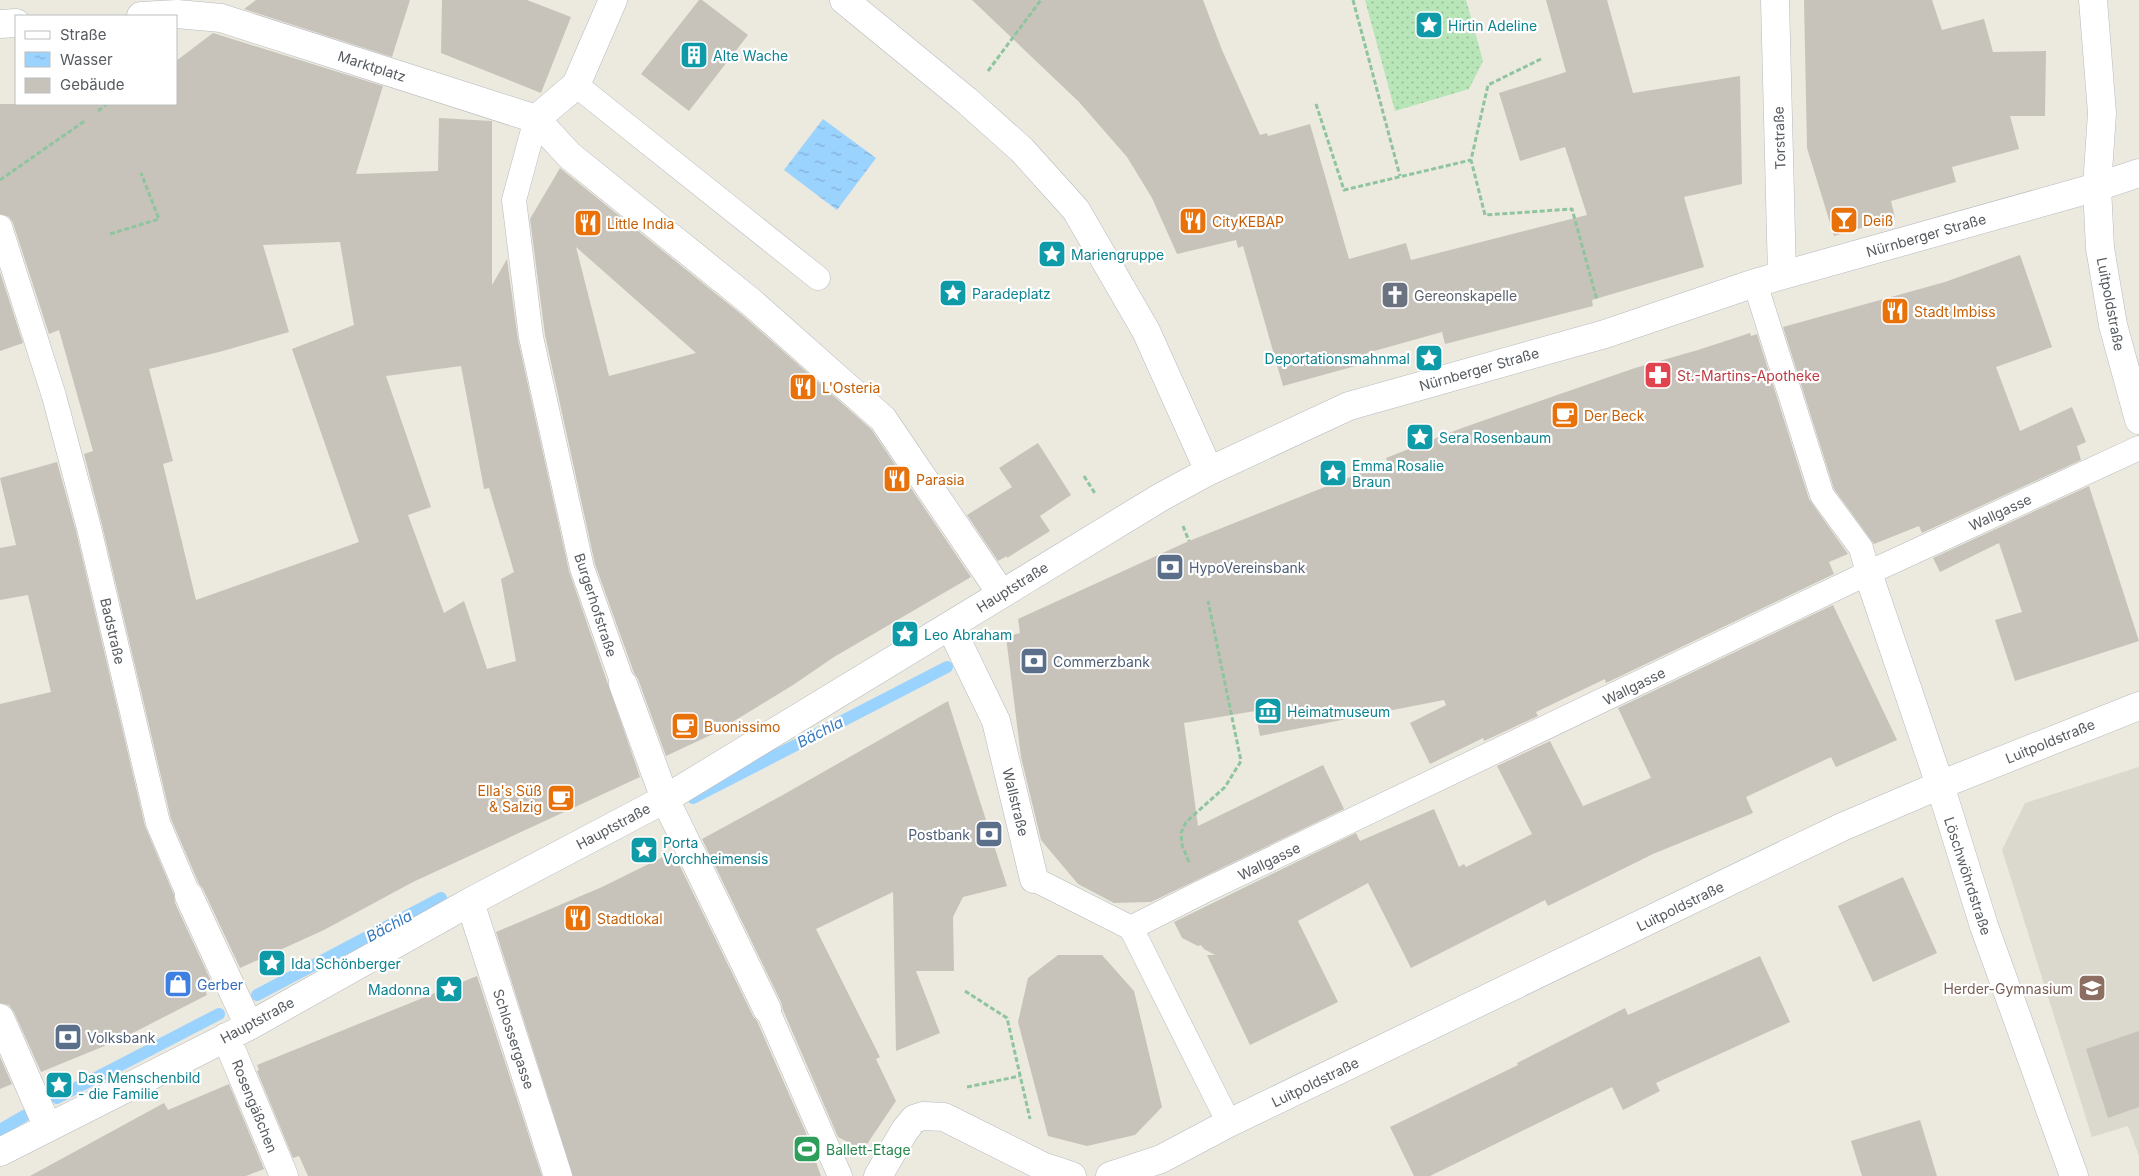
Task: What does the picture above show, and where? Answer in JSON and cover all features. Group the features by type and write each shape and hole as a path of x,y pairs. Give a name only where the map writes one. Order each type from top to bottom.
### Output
{"street":[{"path":"844,0 966,100 1022,150 1076,210 1146,331 1209,471"},
{"name":"Torstraße","path":"1775,0 1782,275"},
{"path":"2093,0 2102,113 2097,186"},
{"path":"605,2 576,85 536,119 569,155 750,302 882,419 1001,593"},
{"name":"Marktplatz","path":"159,15 208,9 221,18 536,119"},
{"path":"0,24 15,23"},
{"name":"Nürnberger Straße","path":"1209,471 1349,406 1605,334 1755,283 2139,173"},
{"name":"Luitpoldstraße","path":"2097,186 2100,248 2112,324 2139,420"},
{"name":"Hauptstraße","path":"0,1152 238,1031 470,902 665,799 1122,519 1209,471"},
{"name":"Löschwöhrdstraße","path":"1868,573 1940,785 1984,926 2074,1176"},
{"name":"Wallstraße","path":"950,626 996,721 1034,879"},
{"name":"Burgerhofstraße","path":"623,684 665,799 767,1009"},
{"name":"Luitpoldstraße","path":"1110,1176 1165,1168 1229,1124 1842,827 1940,785 2139,706"},
{"name":"Badstraße","path":"189,896 238,1031"},
{"name":"Schlossergasse","path":"470,902 558,1176"},
{"path":"0,1018 48,1128"},
{"name":"Rosengäßchen","path":"238,1031 284,1176"},
{"path":"878,1176 914,1120 923,1116 944,1117 1042,1166 1072,1176"}],"lane":[{"path":"576,85 818,278"},
{"name":"Burgerhofstraße","path":"536,119 514,200 531,337 582,568 623,684"},
{"name":"Badstraße","path":"0,227 54,396 89,528 158,823 189,896"},
{"path":"1755,283 1822,495 1861,548 1868,573"},
{"name":"Wallgasse","path":"1131,928 1202,892 1868,573 2139,448"},
{"name":"Wallstraße","path":"1034,879 1131,928"},
{"path":"1131,928 1229,1124"},
{"path":"767,1009 840,1176"}],"path":[{"path":"966,100 1041,0"},
{"path":"1353,0 1400,176"},
{"path":"1541,59 1488,85 1471,160 1485,214 1572,209 1605,334"},
{"path":"1316,104 1344,190 1471,160"},
{"path":"98,111 106,105"},
{"path":"0,180 86,120"},
{"path":"110,234 159,219 141,174"},
{"path":"1202,892 1182,844 1181,832 1186,822 1225,787 1241,761 1208,601"},
{"path":"965,991 1007,1018 1042,1166"},
{"path":"966,1088 1020,1076"}],"shaded area":[{"name":"Herder-Gymnasium","path":"2139,767 2139,1156 2128,1126 2092,1137 2002,850 2025,803"}],"green space":[{"path":"1365,0 1466,0 1483,61 1469,89 1395,111"}],"water":[{"path":"823,119 876,158 837,210 784,170"}],"building":[{"path":"256,0 410,0 392,57 244,9"},
{"path":"442,0 527,0 571,17 541,93 441,53"},
{"name":"Alte Wache","path":"699,0 702,0 748,35 689,111 641,74"},
{"path":"972,0 1203,0 1222,50 1260,135 1267,133 1268,136 1310,124 1349,259 1406,243 1411,260 1587,215 1565,147 1520,161 1499,93 1566,72 1546,0 1607,0 1633,93 1740,76 1742,184 1684,197 1704,267 1592,300 1593,306 1445,344 1442,332 1367,353 1370,362 1283,386 1243,246 1238,248 1236,240 1177,254 1152,198 1127,157 1079,102"},
{"path":"1804,0 1932,0 1942,30 1984,19 1993,52 2046,51 2045,116 2010,116 2019,149 1952,167 1956,182 1891,201 1895,218 1834,236 1807,148"},
{"path":"213,33 383,86 356,174 438,171 439,118 492,121 492,285 507,259 518,340 569,571 640,777 413,882 324,930 240,968 199,884 171,819 84,454 93,451 59,330 49,334 13,223 9,217 0,214 0,104 178,105 178,59","holes":["340,242 354,325 292,349 359,542 196,600 163,464 173,461 149,369 289,332 263,245","461,366 484,489 489,488 514,572 501,579 516,661 487,669 464,601 444,613 408,515 431,507 386,376"]},
{"path":"560,168 741,314 871,429 971,577 834,657 793,685 713,734 666,756 595,564 545,335 530,219","holes":["576,247 696,353 609,376"]},
{"path":"2020,255 2052,347 1996,367 2020,431 2072,407 2086,442 2077,446 2081,460 1922,533 1919,526 1874,544 1834,489 1783,327 1945,282"},
{"path":"0,272 23,343 0,351"},
{"path":"1750,333 1751,336 1757,334 1809,499 1848,554 1829,562 1834,574 1606,683 1605,679 1536,712 1538,716 1484,741 1483,738 1430,764 1410,723 1446,705 1444,700 1260,736 1255,711 1184,723 1198,826 1323,765 1344,809 1151,902 1114,903 1078,884 1041,840 1021,757 1006,637 1020,633 1018,619 1189,541 1388,462 1386,458 1462,428 1635,368"},
{"path":"1038,443 1071,495 1040,516 1050,531 1007,558 1007,556 998,561 967,515 1012,487 999,468"},
{"path":"57,462 76,531 145,826 174,895 175,903 211,981 203,985 207,995 119,1040 41,1072 14,1012 9,1005 0,1003 0,704 51,692 28,595 0,600 0,548 16,545 0,478"},
{"path":"2089,486 2139,641 2015,681 1995,620 2022,612 1999,543 1940,572 1933,558"},
{"path":"1833,605 1897,740 1836,767 1831,757 1746,797 1753,813 1653,854 1548,906 1545,900 1411,968 1368,883 1298,921 1338,1002 1250,1045 1207,955 1215,955 1204,949 1201,945 1198,946 1182,938 1174,922 1356,833 1360,841 1434,809 1459,867 1464,864 1466,867 1532,834 1497,766 1550,741 1583,806 1651,778 1618,708"},
{"path":"948,701 1007,886 963,897 953,917 954,971 916,971 940,1033 896,1051 893,892 816,929 880,1057 876,1059 896,1101 863,1150 838,1137 781,1002 702,839"},
{"path":"673,852 757,1021 806,1133 821,1176 573,1176 496,932 602,887"},
{"path":"1903,877 1937,953 1873,982 1838,906"},
{"path":"1058,955 1102,955 1134,991 1162,1107 1135,1135 1087,1146 1048,1136 1018,1022 1028,978"},
{"path":"1760,956 1790,1022 1656,1083 1660,1091 1623,1110 1612,1087 1430,1176 1414,1176 1390,1127 1518,1065 1517,1063 1625,1008 1628,1015"},
{"path":"477,976 542,1176 308,1176 299,1156 293,1158 257,1071 259,1070 257,1065"},
{"path":"2139,1031 2139,1107 2108,1118 2086,1049"},
{"path":"0,1057 12,1084 0,1089"},
{"path":"229,1084 264,1169 246,1176 30,1176 164,1103 168,1110"},
{"path":"1920,1120 1937,1176 1862,1176 1851,1141"}],"waterway":[{"name":"Bächla","path":"693,798 947,667"},
{"name":"Bächla","path":"257,995 441,898"},
{"name":"Bächla","path":"57,1098 219,1014"},
{"name":"Bächla","path":"0,1130 26,1115"}],"place":[{"name":"Hirtin Adeline","path":"1429,25"},
{"name":"Alte Wache","path":"694,55"},
{"name":"Deiß","path":"1844,220"},
{"name":"CityKEBAP","path":"1193,221"},
{"name":"Little India","path":"588,223"},
{"name":"Mariengruppe","path":"1052,254"},
{"name":"Paradeplatz","path":"953,293"},
{"name":"Gereonskapelle","path":"1395,295"},
{"name":"Stadt Imbiss","path":"1895,311"},
{"name":"Deportationsmahnmal","path":"1429,358"},
{"name":"St.-Martins-Apotheke","path":"1658,375"},
{"name":"L'Osteria","path":"803,387"},
{"name":"Der Beck","path":"1565,415"},
{"name":"Sera Rosenbaum","path":"1420,437"},
{"name":"Emma Rosalie Braun","path":"1333,473"},
{"name":"Parasia","path":"897,479"},
{"name":"HypoVereinsbank","path":"1170,567"},
{"name":"Leo Abraham","path":"905,634"},
{"name":"Commerzbank","path":"1034,661"},
{"name":"Heimatmuseum","path":"1268,711"},
{"name":"Buonissimo","path":"685,726"},
{"name":"Ella's Süß & Salzig","path":"561,798"},
{"name":"Postbank","path":"989,834"},
{"name":"Porta Vorchheimensis","path":"644,850"},
{"name":"Stadtlokal","path":"578,918"},
{"name":"Ida Schönberger","path":"272,963"},
{"name":"Gerber","path":"178,984"},
{"name":"Herder-Gymnasium","path":"2092,988"},
{"name":"Madonna","path":"449,989"},
{"name":"Volksbank","path":"68,1037"},
{"name":"Das Menschenbild - die Familie","path":"59,1085"},
{"name":"Ballett-Etage","path":"807,1149"}]}
